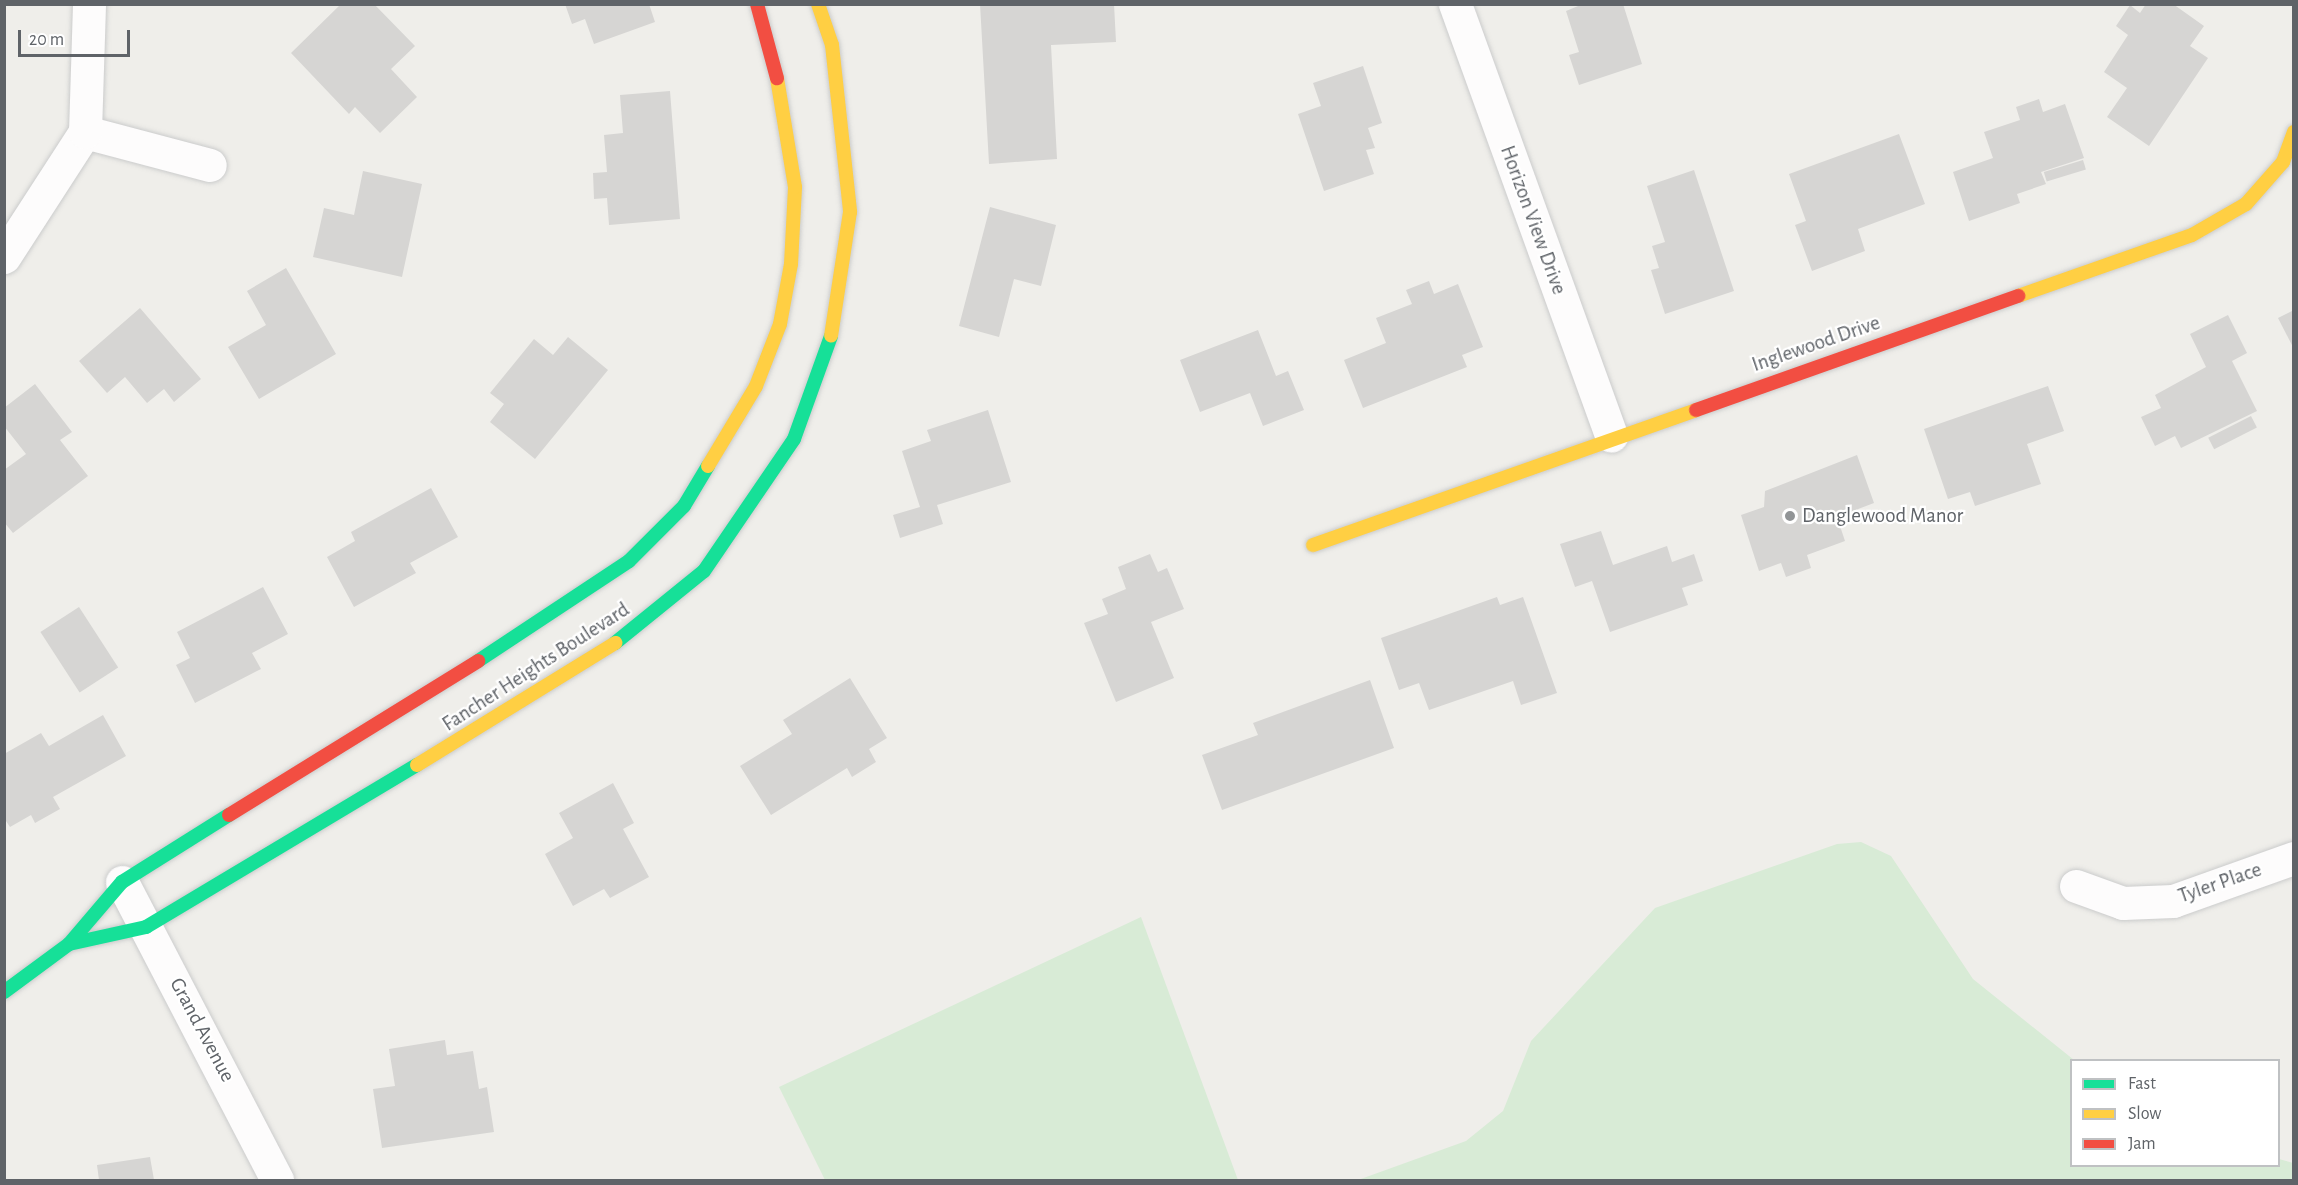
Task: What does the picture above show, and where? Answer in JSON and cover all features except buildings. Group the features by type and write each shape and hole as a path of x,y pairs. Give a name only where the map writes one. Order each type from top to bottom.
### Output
{"street":[{"path":"4,257 85,132 89,4"},
{"name":"Fancher Heights Boulevard","path":"4,992 69,944 122,882 542,621 628,561 684,506 756,386 780,324 791,264 795,187 788,120 757,4"},
{"name":"Fancher Heights Boulevard","path":"69,944 146,927 598,657 704,571 750,510 794,439 824,366 844,278 850,212 846,139 832,45 818,4"},
{"name":"Horizon View Drive","path":"1455,4 1611,436"},
{"path":"85,132 210,165"},
{"name":"Inglewood Drive","path":"1313,545 1611,436 2192,235 2246,204 2283,162 2294,132"},
{"name":"Tyler Place","path":"2076,886 2123,903 2173,901 2294,858"},
{"name":"Grand Avenue","path":"122,882 277,1180"}],"green space":[{"path":"1861,842 1891,856 1973,979 2073,1059 2070,1059 2070,1167 2280,1167 2280,1159 2293,1163 2293,1180 1358,1180 1466,1141 1503,1111 1531,1041 1655,908 1837,844"},
{"path":"1141,917 1238,1180 825,1180 779,1087"}],"traffic: fast":[{"path":"615,643 704,571 794,439 831,336"},
{"path":"478,661 629,561 684,506 708,466"},
{"path":"69,944 146,927 417,765"},
{"path":"4,992 69,944 122,882 229,815"}],"traffic: slow":[{"path":"818,4 832,45 850,212 831,336"},
{"path":"708,466 756,386 780,324 791,264 795,187 777,78"},
{"path":"2018,296 2192,235 2246,204 2283,162 2294,132"},
{"path":"1313,545 1696,410"},
{"path":"417,765 615,643"}],"traffic: jam":[{"path":"757,4 777,78"},
{"path":"1696,410 2018,296"},
{"path":"229,815 478,661"}],"place":[{"name":"Danglewood Manor","path":"1790,516"}]}
